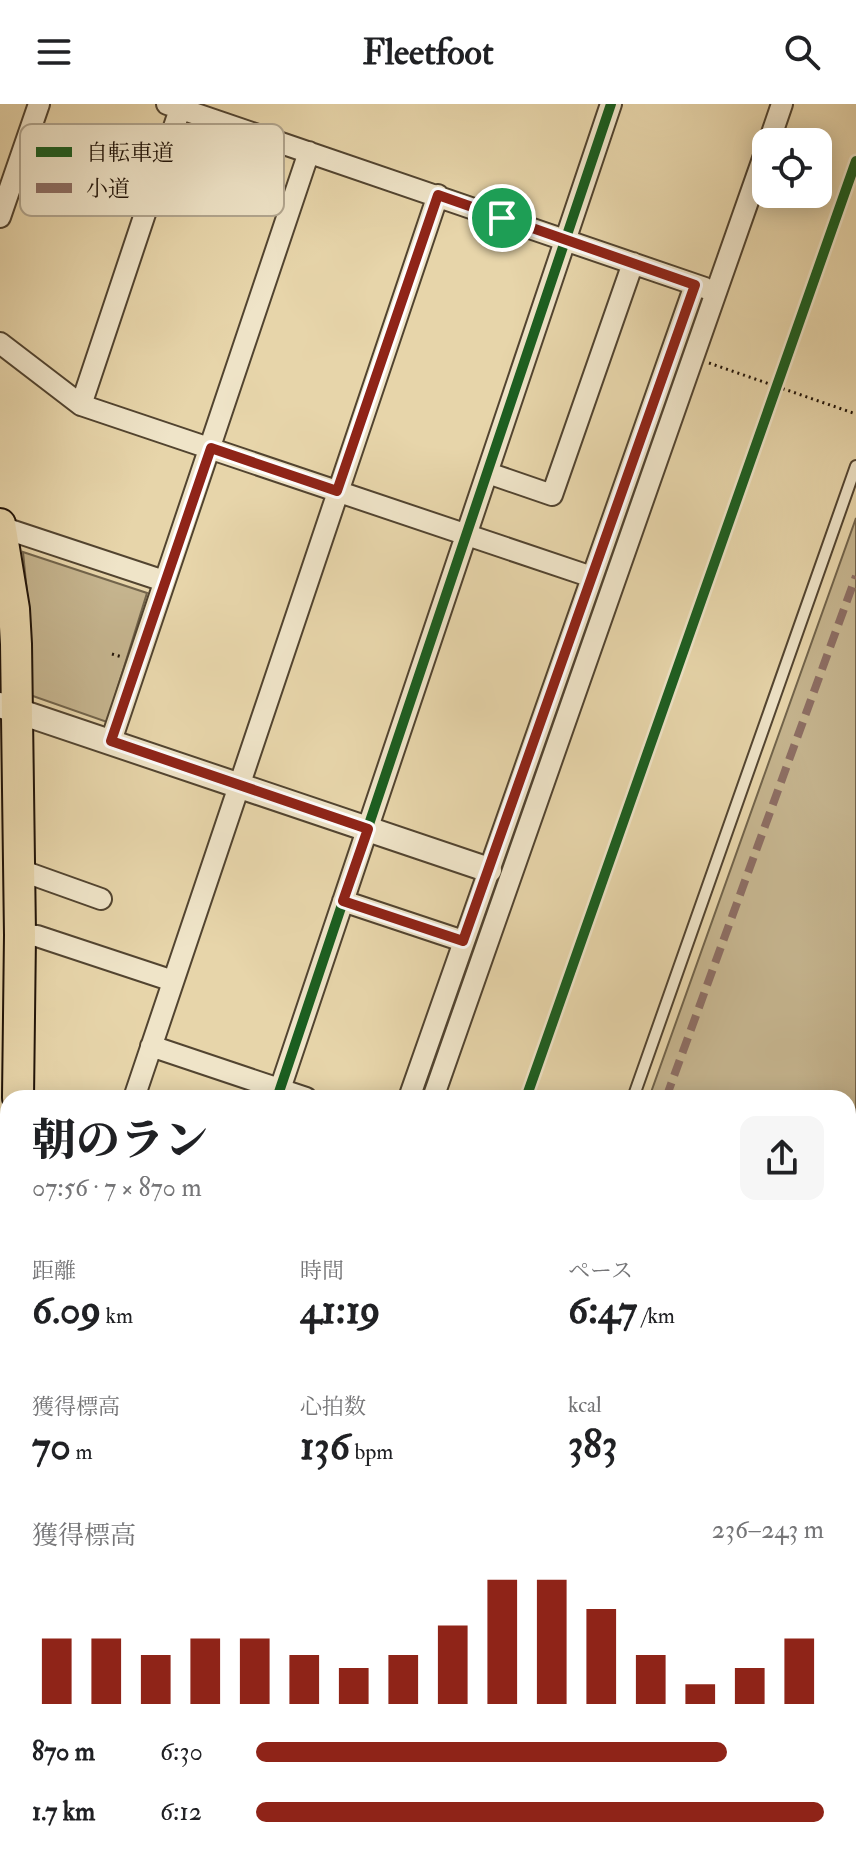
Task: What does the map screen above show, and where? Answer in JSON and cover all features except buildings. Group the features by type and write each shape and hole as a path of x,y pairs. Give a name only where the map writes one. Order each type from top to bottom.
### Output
{"main road":[{"path":"0,526 14,609 8,708 20,935 10,995 17,1090"}],"street":[{"path":"32,124 39,104"},
{"path":"280,1090 611,104"},
{"path":"774,128 782,104"},
{"path":"173,106 226,124"},
{"path":"284,144 716,292"},
{"path":"111,741 309,152"},
{"path":"0,217 20,159"},
{"path":"436,1090 752,190"},
{"path":"137,1090 438,195"},
{"path":"81,405 139,216"},
{"path":"488,473 552,495 633,263"},
{"path":"412,1090 695,285"},
{"path":"0,343 81,405 592,577"},
{"path":"0,526 164,581"},
{"path":"8,708 111,741 147,762 239,785 489,870"},
{"path":"19,874 31,874 101,899"},
{"path":"343,901 463,941"},
{"path":"20,935 37,936 173,981"},
{"path":"151,1046 268,1090"}],"lane":[{"path":"636,1090 856,466"}],"path":[{"path":"712,364 856,414"},
{"path":"772,399 782,370"}],"shaded area":[{"path":"856,518 856,1090 652,1090"},
{"path":"23,552 147,593 107,722 30,695 31,632"}],"marked path":[{"path":"669,1090 856,576"}],"cycle path":[{"path":"280,1090 611,104"},
{"path":"529,1090 856,161"}],"route":[{"path":"438,195 502,218 695,285 463,941 343,901 368,829 111,741 211,448 337,491 438,195"}]}
